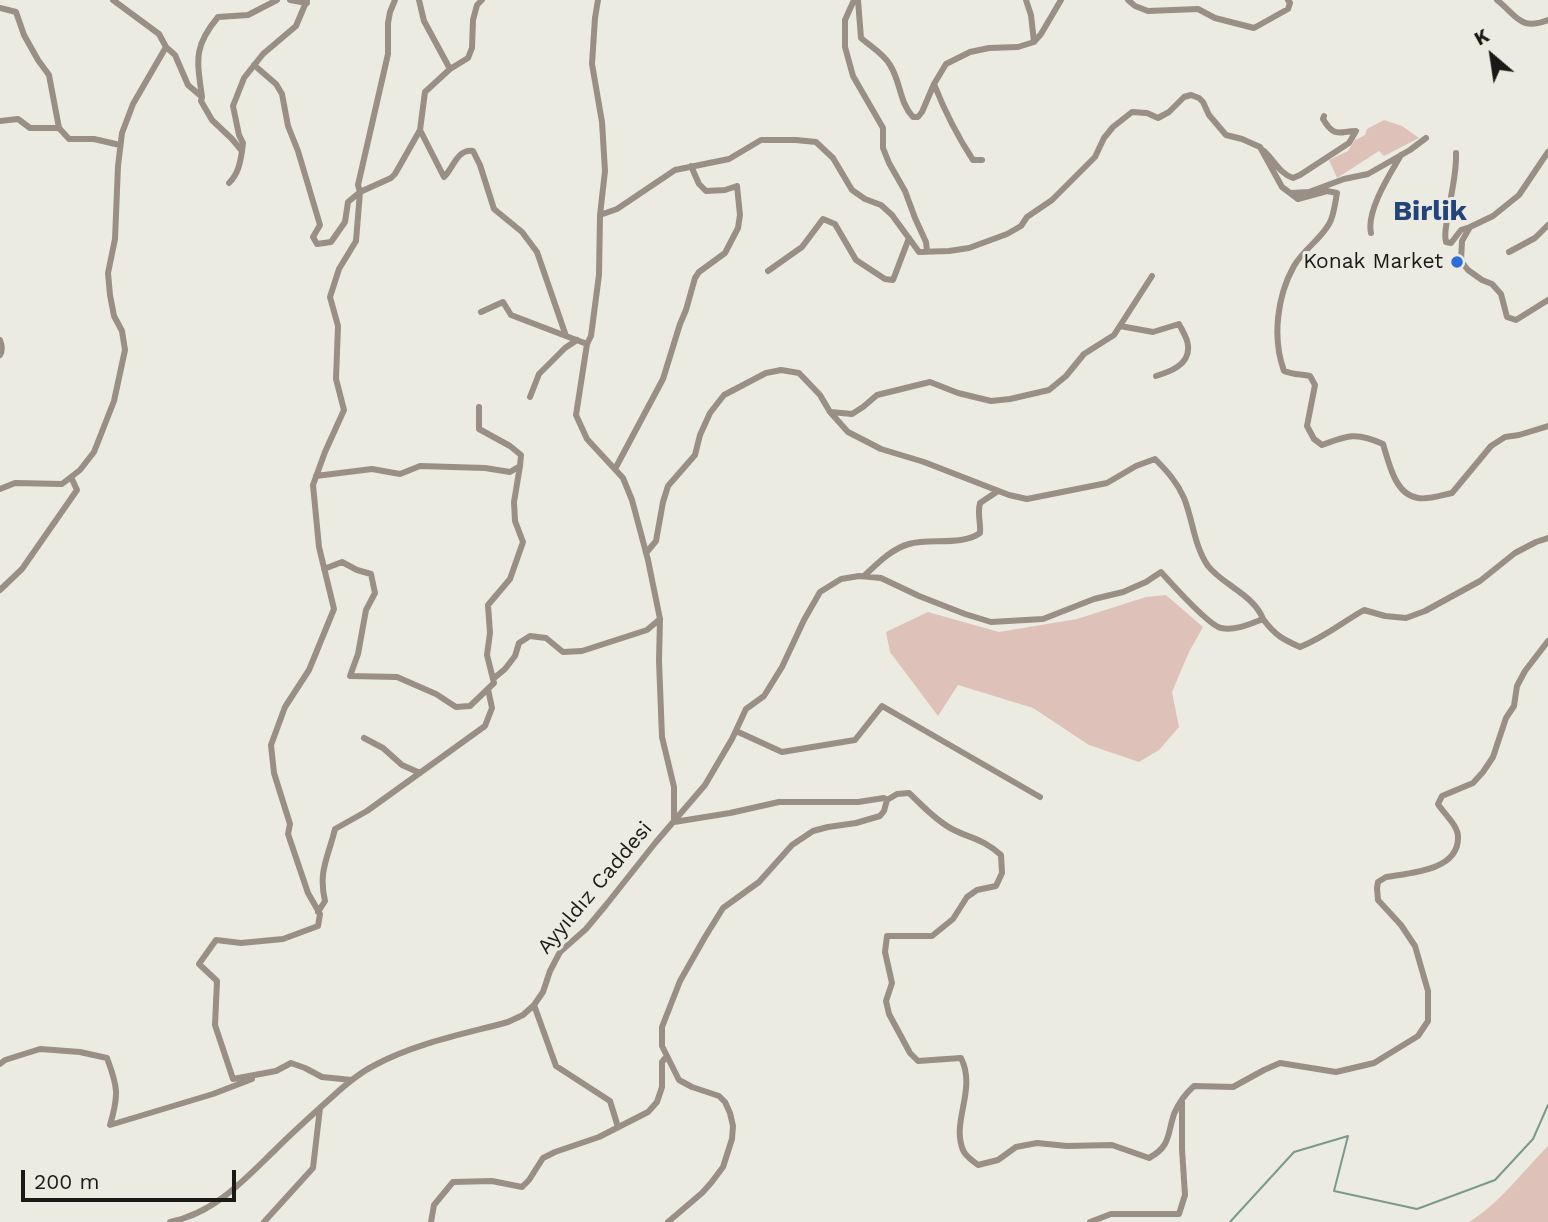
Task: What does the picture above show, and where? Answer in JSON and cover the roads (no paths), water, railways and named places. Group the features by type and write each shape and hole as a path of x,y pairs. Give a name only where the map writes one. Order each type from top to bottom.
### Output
{"street":[{"path":"113,0 159,34 166,47 175,55 188,85 201,97"},
{"path":"242,151 212,120 201,102 198,67 200,45 205,33 218,17 248,15 277,0"},
{"path":"229,184 240,164 243,143 233,106 244,78 254,65 296,26 307,1 290,0"},
{"path":"352,1080 322,1077 291,1063 276,1071 233,1079 215,1025 217,981 199,964 216,940 241,943 283,939 318,926 320,915 308,893 288,834 290,824 274,773 271,745 285,707 309,670 334,609 319,547 313,485 344,410 336,379 338,326 330,297 339,269 356,241 360,192 358,185 388,54 388,23 395,0"},
{"path":"419,0 424,21 450,69"},
{"path":"254,65 276,84 282,94 288,126 320,225 313,237 317,244 331,242 345,222 348,202 360,192 395,174 420,130 425,92 450,69 468,58 472,48 473,20 477,5 482,0"},
{"path":"598,0 592,64 602,122 605,171 600,215 599,275 591,337 587,344 576,415 587,439 623,478 632,500 646,553 660,619 662,737 674,787 674,822 779,802 887,800"},
{"path":"856,0 861,38 890,65 902,101 913,117 918,117 922,112 934,83 946,64 970,52 1018,47 1034,42 1061,0"},
{"path":"856,0 845,20 845,47 853,76 883,128 883,148 905,191 928,251"},
{"path":"1026,0 1031,15 1034,42"},
{"path":"1128,0 1148,11 1198,9 1215,18 1254,28 1288,9 1288,0"},
{"path":"1497,0 1521,22 1530,24 1548,20"},
{"path":"0,8 16,12 24,35 49,75 60,128 69,139 94,139 120,145"},
{"path":"0,489 15,483 62,484 80,470 94,452 114,401 125,350 122,331 114,316 108,273 115,239 120,145 133,104 166,47"},
{"path":"934,83 949,122 962,144 973,160 982,160"},
{"path":"600,215 617,209 675,170 729,159 761,141 816,142 833,158 852,190 881,205 892,215 919,252 948,251 969,248 1021,226 1027,216 1052,200 1095,157 1113,127 1132,112 1147,113 1158,118 1169,112 1184,97 1199,97 1209,115 1226,135 1260,147 1285,175 1293,178 1349,143 1356,134 1356,131 1352,130 1339,133 1332,131 1323,119 1324,116"},
{"path":"0,121 18,119 30,128 60,128"},
{"path":"420,130 444,177 461,152 473,151 494,209 522,232 537,252 566,336"},
{"path":"1291,193 1309,192 1343,179 1368,174 1426,138"},
{"path":"1260,147 1282,187 1298,199 1328,191 1337,193 1330,223 1294,267 1286,285 1276,327 1284,371 1310,376 1315,385 1307,426 1314,439 1322,444 1347,436 1368,438 1383,444 1395,480 1405,493 1418,498 1452,492 1491,446 1504,437 1548,426"},
{"path":"1456,153 1457,166 1444,235 1446,242 1451,243 1461,230 1493,216 1519,195 1548,152"},
{"path":"1371,233 1372,215 1384,185 1402,154"},
{"path":"615,470 663,379 695,278 724,253 738,228 740,215 737,186 706,191 699,184 691,166"},
{"path":"768,271 802,247 823,219 835,224 856,260 885,279 893,280 909,238"},
{"path":"1509,252 1535,238 1548,225"},
{"path":"1470,227 1462,241 1461,261 1468,271 1492,284 1501,294 1507,317 1516,320 1548,300"},
{"path":"830,412 852,414 877,395 930,382 958,393 991,401 1049,390 1066,376 1084,354 1114,335 1152,276"},
{"path":"481,312 503,302 511,315 587,344"},
{"path":"1120,326 1153,332 1179,324 1188,346 1187,355 1175,370 1156,376"},
{"path":"0,340 0,355"},
{"path":"530,397 540,374 565,348 577,340"},
{"path":"646,553 656,541 668,486 695,455 710,413 724,395 766,373 781,369 799,373 848,432 881,449 924,462 1009,495 1027,499 1107,483 1136,466 1155,459 1172,476 1184,499 1198,545 1209,566 1252,603 1272,632 1300,647 1329,633 1363,610 1406,618 1425,611 1472,585 1515,554 1548,538"},
{"path":"324,569 342,562 371,574 374,593 366,610 358,654 350,676 397,677 436,694 456,707 470,706 494,683 487,655 490,633 488,605 510,579 523,542 515,521 514,502 521,455 479,429 479,407"},
{"path":"316,476 372,468 400,474 420,466 485,468 510,472 520,466"},
{"path":"0,590 22,569 77,490 71,477"},
{"path":"864,576 884,557 906,544 953,540 980,533 978,513 981,503 998,491"},
{"path":"864,576 881,578 919,596 991,622 1043,619 1094,598 1123,592 1161,572 1204,618 1219,628 1240,628 1263,619"},
{"name":"Ayyıldız Caddesi","path":"534,1005 543,992 560,952 586,929 607,905 705,785 747,709 764,696 782,667 820,592 841,579 864,576"},
{"path":"493,679 515,656 519,643 530,636 546,638 564,652 582,651 647,630 660,619"},
{"path":"668,1222 702,1193 723,1167 732,1139 733,1126 725,1102 719,1096 679,1080 662,1046 665,1016 680,981 723,908 759,882 792,845 820,829 880,816 887,800 897,794 909,793 937,819 953,829 990,844 1001,855 1002,873 996,886 977,890 967,897 953,919 932,936 887,936 885,952 892,983 886,1001 888,1014 910,1052 918,1061 961,1058 967,1069 960,1136 963,1152 978,1165 998,1160 1016,1147 1037,1143 1067,1146 1112,1145 1149,1158 1161,1151 1182,1097 1194,1086 1233,1087 1280,1063 1336,1072 1374,1063 1418,1035 1429,1020 1428,991 1415,946 1401,925 1378,900 1378,882 1386,877 1439,866 1450,858 1458,836 1452,823 1437,804 1442,796 1473,783 1483,772 1493,757 1506,718 1514,706 1517,686 1548,642"},
{"path":"318,912 325,901 322,871 335,829 367,811 485,726 492,708 488,689"},
{"path":"736,731 782,752 855,740 883,706 1040,797"},
{"path":"364,738 383,748 401,765 420,773"},
{"path":"170,1222 215,1204 237,1187 320,1108 372,1066 397,1054 508,1022 523,1015 534,1005 556,1066 611,1101 618,1127"},
{"path":"0,1064 40,1049 80,1052 107,1058 116,1083 116,1104 110,1125 213,1094 269,1072"},
{"path":"431,1222 434,1205 453,1182 492,1181 522,1187 529,1181 543,1158 599,1137 648,1112 657,1102 662,1087 662,1062 667,1056"},
{"path":"1090,1222 1111,1214 1180,1214 1185,1195 1182,1097"},
{"path":"264,1222 313,1168 320,1108"}],"waterway":[{"path":"1230,1222 1294,1152 1348,1136 1334,1191 1417,1209 1495,1180 1533,1139 1548,1105"}],"place":[{"name":"Konak Market","path":"1457,262"}],"district":[{"name":"Birlik","path":"1430,212"}]}
